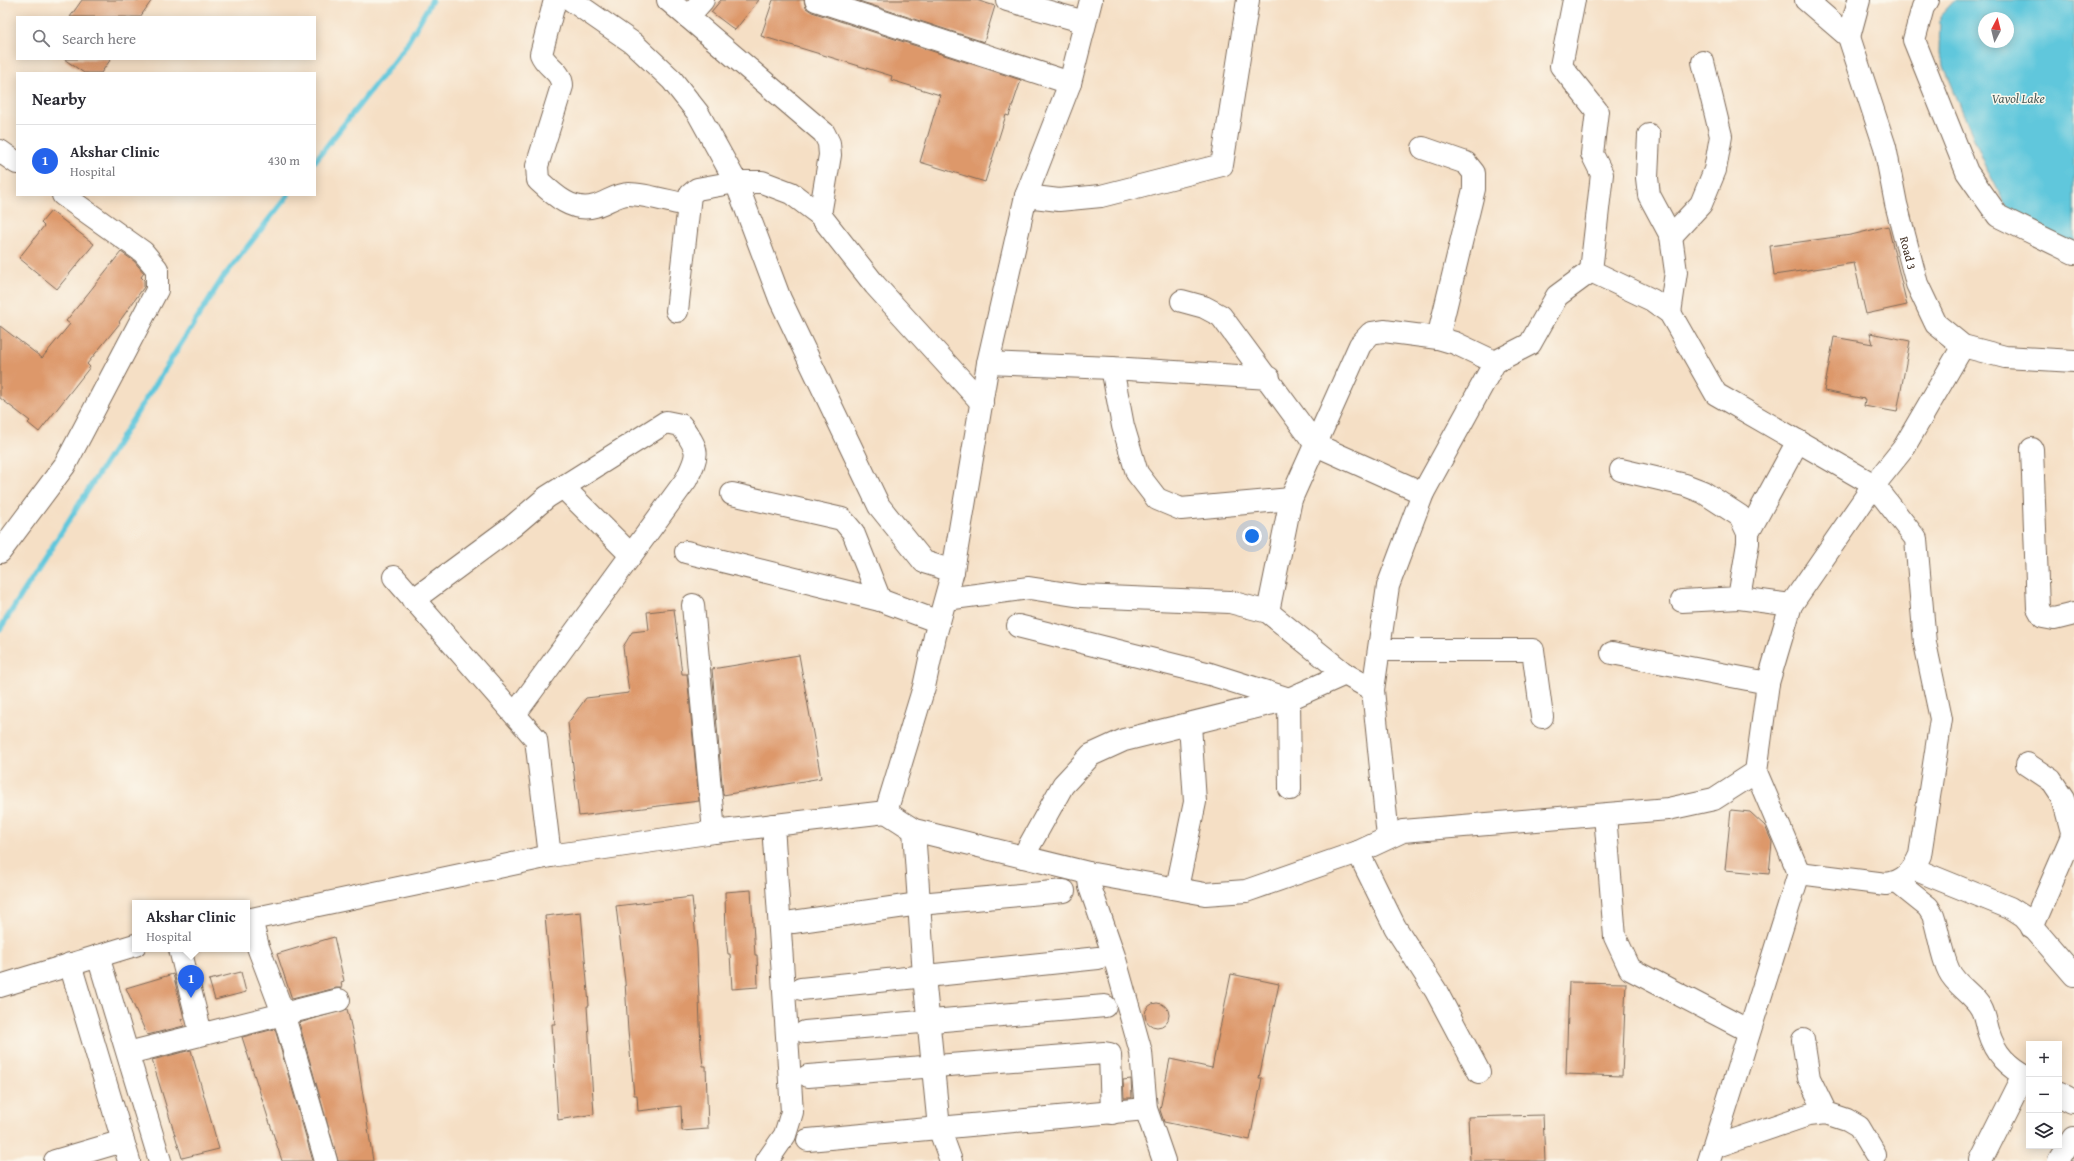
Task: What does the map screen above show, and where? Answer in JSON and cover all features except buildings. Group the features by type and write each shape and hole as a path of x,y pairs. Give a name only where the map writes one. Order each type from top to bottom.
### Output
{"street":[{"path":"555,0 541,54 544,60 560,75 562,86 537,166 538,180 558,199 576,206 593,207 616,197 629,194 687,205"},
{"path":"571,0 633,43 672,80 698,113 736,182 780,299 879,506 924,562 953,571"},
{"path":"668,0 824,133 830,143 830,155 820,215"},
{"path":"688,18 703,0"},
{"path":"816,0 1070,83"},
{"path":"1007,0 1085,22"},
{"path":"886,812 924,687 939,622 953,571 988,363 1026,196 1070,83 1091,0"},
{"path":"1026,196 1058,200 1101,196 1222,165 1248,0"},
{"path":"1388,837 1373,690 1380,650 1388,586 1423,493 1495,362 1530,344 1557,296 1591,271 1602,174 1592,154 1597,111 1561,66 1574,0"},
{"path":"1806,0 1849,37 1859,0"},
{"path":"1928,0 1924,7 1914,40 1967,172 1998,216 2074,253"},
{"name":"Road 3","path":"1849,37 1885,147 1896,204 1917,284 1936,324 1963,346 2005,357 2074,361"},
{"path":"1671,236 1701,204 1715,170 1721,136 1703,62"},
{"path":"1649,135 1647,178 1649,195 1671,236 1676,272 1670,314"},
{"path":"1423,148 1466,163 1474,173 1474,189 1438,338"},
{"path":"0,151 16,162"},
{"path":"677,311 687,205 690,195 697,189 736,182 762,182 791,193 820,215 875,285 982,403"},
{"path":"0,552 65,465 157,290 157,269 143,252 64,196"},
{"path":"1591,271 1652,300 1670,314 1716,394 1874,485 1916,539 1925,643 1941,719 1920,855 1914,869 1898,883 1886,884 1799,873"},
{"path":"1182,301 1204,307 1221,316 1269,378 1316,445 1423,493"},
{"path":"1268,612 1291,499 1360,344 1371,333 1384,331 1438,338 1455,343 1495,362"},
{"path":"1711,1154 1799,873 1756,772 1768,683 1791,606 1874,485 1903,449 1963,346"},
{"path":"988,363 1112,368 1269,378"},
{"path":"1112,368 1123,426 1137,473 1157,499 1181,509 1291,499"},
{"path":"413,600 563,487 666,422 681,425 695,444 697,458 686,480 515,714"},
{"path":"1748,533 1798,441"},
{"path":"2032,449 2038,608 2043,617 2054,619 2074,614"},
{"path":"1621,470 1685,485 1703,492 1740,516 1748,533 1748,543 1739,598"},
{"path":"563,487 632,555"},
{"path":"732,494 842,519 853,532 880,600"},
{"path":"686,552 880,600 939,622"},
{"path":"394,577 536,739 550,856"},
{"path":"946,599 1029,588 1081,596 1230,602 1268,612 1345,674 1373,690"},
{"path":"1682,601 1739,598 1791,606"},
{"path":"693,605 714,832"},
{"path":"1018,626 1210,674 1289,699"},
{"path":"1380,650 1533,650 1542,717"},
{"path":"1612,654 1768,683"},
{"path":"1022,857 1063,785 1091,755 1124,740 1289,699 1345,674"},
{"path":"1289,699 1290,790"},
{"path":"1178,888 1195,802 1190,724"},
{"path":"2027,764 2051,780 2063,798 2072,832 2071,838 2032,928"},
{"path":"250,920 550,856 714,832 886,812 914,830 1088,873 1205,894 1246,891 1358,852 1403,831 1668,809 1714,799 1756,772"},
{"path":"1605,815 1615,937 1630,969 1750,1031"},
{"path":"767,1161 783,1140 790,1125 792,1112 773,826"},
{"path":"914,830 924,976 939,1128 951,1161"},
{"path":"1358,852 1395,927 1436,991 1479,1072"},
{"path":"1914,869 2010,908 2024,917 2074,975"},
{"path":"1088,873 1090,887 1114,956 1141,1052 1146,1109 1164,1161"},
{"path":"1898,883 1928,907 1934,915 1949,971 1956,981 1976,999 1982,1009 1991,1042 1998,1056 2014,1070 2026,1076 1981,1161"},
{"path":"793,922 919,904 1064,891"},
{"path":"250,923 283,1013 326,1161"},
{"path":"0,986 132,946"},
{"path":"181,952 201,1034"},
{"path":"98,956 160,1161"},
{"path":"801,989 1098,958"},
{"path":"55,1161 126,1151 70,964"},
{"path":"128,1053 339,1000"},
{"path":"805,1032 929,1023 1105,1006"},
{"path":"1803,1040 1809,1078 1826,1113"},
{"path":"808,1076 1104,1053 1110,1054 1112,1113"},
{"path":"2062,1096 2074,1102"},
{"path":"808,1140 1146,1109"},
{"path":"1711,1154 1808,1115 1826,1113 1860,1127 1874,1154"},
{"path":"2059,1161 2074,1137"}],"water":[{"name":"Vavol Lake","path":"1955,0 2074,0 2074,247 2008,209 1989,173 1939,54 1940,16"}],"waterway":[{"path":"316,160 405,47 432,0"},
{"path":"0,629 222,279 287,196"}],"place":[{"name":"Akshar Clinic","path":"191,998"}]}
